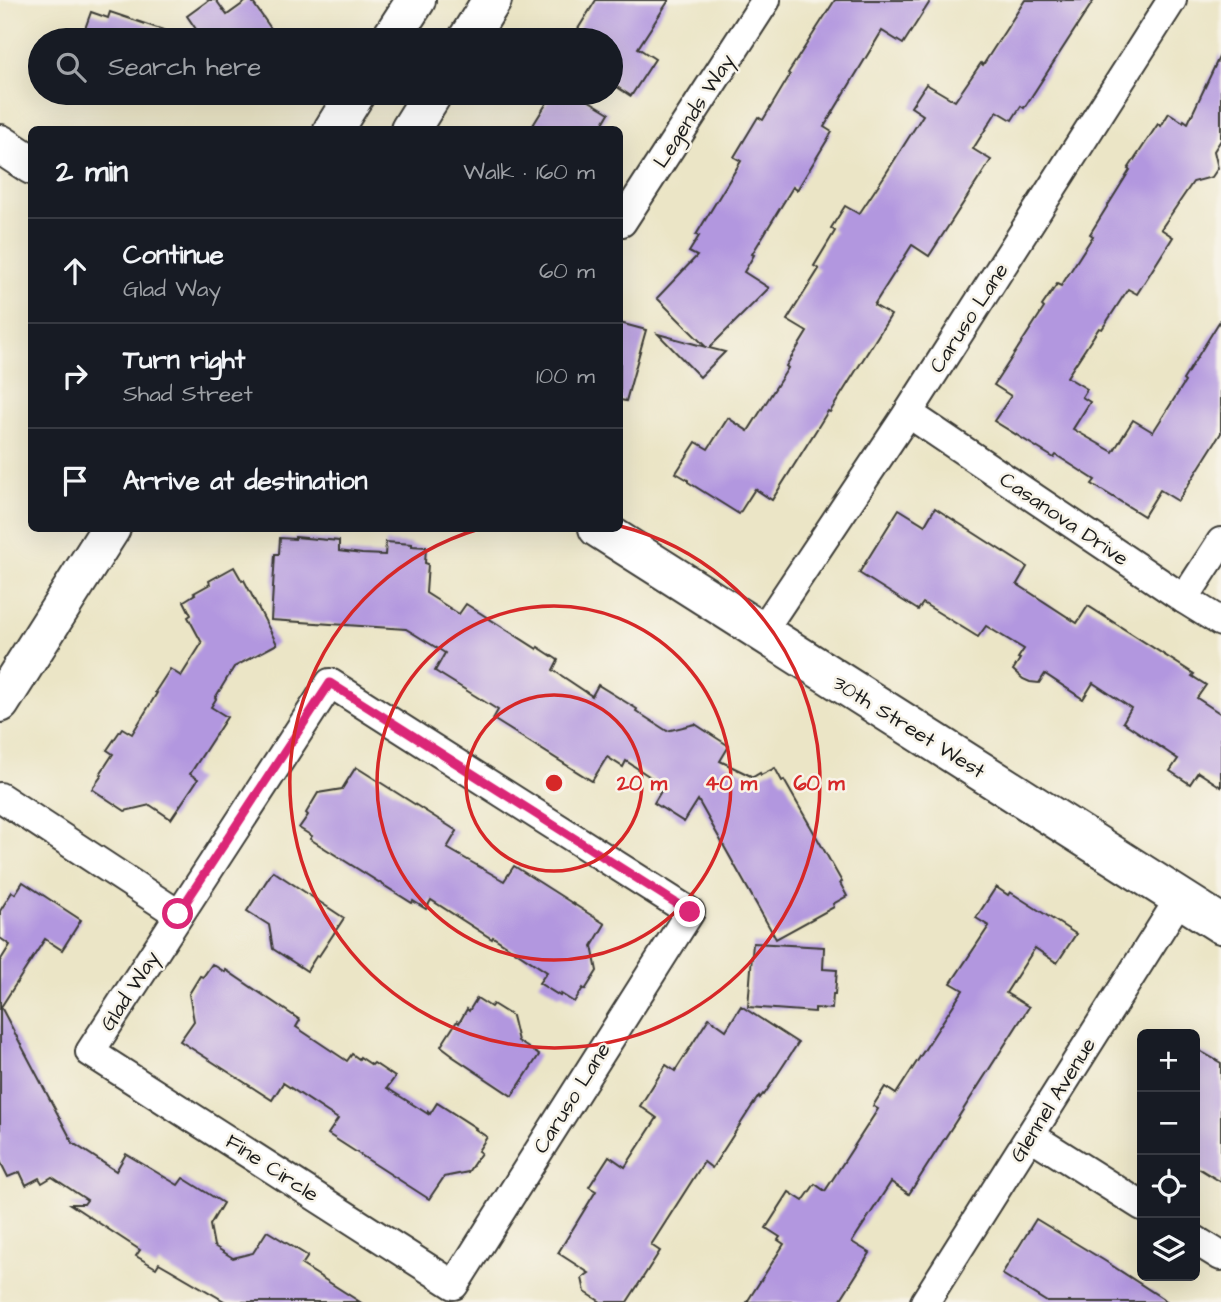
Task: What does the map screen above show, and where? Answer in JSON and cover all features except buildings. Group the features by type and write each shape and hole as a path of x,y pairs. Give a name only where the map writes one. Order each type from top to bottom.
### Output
{"main road":[{"path":"398,28 416,0"},
{"path":"474,28 492,0"},
{"path":"335,126 349,105"},
{"path":"412,126 426,105"},
{"path":"0,144 28,162"},
{"path":"0,703 108,532"},
{"name":"30th Street West","path":"604,532 1221,924"}],"street":[{"name":"Legends Way","path":"623,220 765,0"},
{"name":"Caruso Lane","path":"761,633 908,413 1172,0"},
{"name":"Casanova Drive","path":"908,413 1221,622"},
{"path":"1184,599 1221,542"},
{"name":"Glad Way","path":"90,1052 330,683 690,912"},
{"path":"0,797 178,914"},
{"name":"Glennel Avenue","path":"925,1302 1180,898"},
{"name":"Caruso Lane","path":"454,1285 690,912"},
{"name":"Fine Circle","path":"90,1052 454,1285"},
{"path":"1031,1136 1137,1203"},
{"path":"1200,1243 1221,1256"}],"route":[{"path":"178,914 330,683 690,912"}]}
